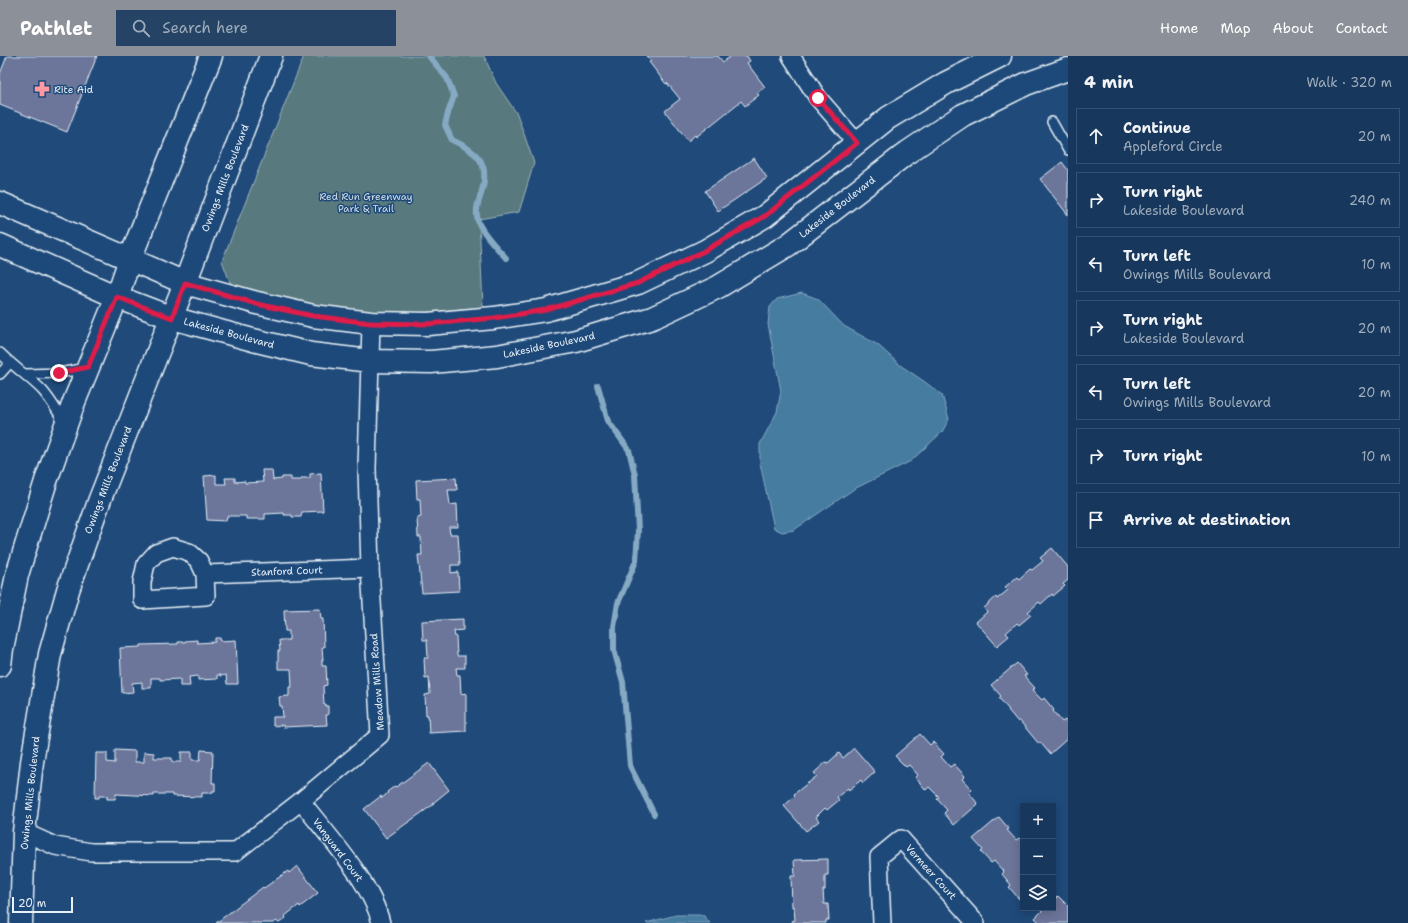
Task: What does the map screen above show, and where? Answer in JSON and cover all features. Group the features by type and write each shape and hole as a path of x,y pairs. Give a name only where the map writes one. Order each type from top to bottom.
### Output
{"main road":[{"path":"0,665 17,575 46,481 88,367 117,297 130,259 211,56"},
{"name":"Owings Mills Boulevard","path":"21,923 24,832 32,762 50,654 68,590 103,492 172,318 271,56"},
{"path":"0,203 185,283 257,304 306,314 371,323 428,324 494,318 546,310 638,283 704,251 765,216 888,118 946,83 1000,56"},
{"name":"Lakeside Boulevard","path":"0,245 117,297 172,318 311,354 370,362 431,362 497,356 576,341 652,318 718,287 788,245 908,152 963,115 1026,84 1068,69"}],"street":[{"path":"791,56 818,98 857,143"},
{"name":"Meadow Mills Road","path":"24,832 55,846 90,852 235,852 301,801 380,735 370,568 366,468 371,323"},
{"name":"Stanford Court","path":"205,574 370,568"},
{"name":"Vanguard Court","path":"301,801 354,868 368,892 380,917 381,923"},
{"name":"Vermeer Court","path":"882,923 879,857 901,839 976,923"}],"lane":[{"path":"1052,122 1068,150"},
{"path":"0,353 43,391 66,425"},
{"path":"0,374 10,363"},
{"path":"25,374 59,373 88,367"}],"green space":[{"name":"Red Run Greenway Park & Trail","path":"304,56 484,56 496,83 517,114 534,163 519,212 479,219 483,307 418,313 350,313 235,295 222,261"}],"water":[{"path":"802,293 818,299 844,326 878,345 900,365 942,395 949,419 942,432 911,461 854,489 794,530 782,532 774,528 760,463 760,444 777,412 781,391 768,324 770,307 777,299"},
{"path":"676,915 703,915 710,923 646,923"}],"building":[{"name":"Rite Aid","path":"7,56 97,56 67,132 0,105 0,74"},
{"path":"647,56 718,56 723,62 731,56 747,56 750,61 747,63 765,87 757,93 759,95 745,106 741,101 696,137 695,135 688,141 665,111 680,99 649,62 651,61"},
{"path":"754,158 767,178 718,211 705,191"},
{"path":"1062,162 1068,170 1068,215 1040,179"},
{"path":"262,470 272,470 273,480 282,479 282,477 291,477 291,480 301,480 301,478 310,478 310,474 321,473 323,511 302,512 301,517 292,517 292,515 284,515 284,513 265,514 265,519 246,519 246,516 227,516 226,521 207,520 204,476 216,475 216,484 226,484 225,478 235,478 235,482 263,482"},
{"path":"456,478 457,490 448,490 450,505 457,504 458,527 449,527 450,534 458,534 460,565 451,565 451,573 458,572 459,591 422,593 418,555 422,555 421,537 418,537 417,518 421,517 420,499 417,499 416,480"},
{"path":"1052,548 1068,567 1068,580 1063,584 1065,586 1053,596 1052,594 1041,604 1039,602 1028,612 1031,615 1019,625 1017,623 1006,633 1009,636 997,646 976,622 987,612 984,608 996,597 997,599 1008,590 1005,587 1017,577 1019,579 1030,569 1032,570 1043,561 1040,558"},
{"path":"320,609 321,619 323,619 324,647 322,647 322,666 326,666 327,685 323,686 324,705 326,704 326,706 328,706 328,715 326,715 327,725 273,726 273,717 283,717 279,697 289,696 289,687 292,687 291,669 278,669 278,651 280,651 279,640 289,640 289,631 285,631 284,610"},
{"path":"463,619 463,630 454,631 456,637 457,656 465,656 465,668 456,668 457,675 460,675 461,694 466,693 466,731 429,733 425,695 430,694 429,677 425,678 424,658 428,658 427,640 423,640 422,621"},
{"path":"215,638 220,638 221,641 236,640 238,684 227,684 226,675 217,675 217,679 198,680 198,676 189,677 190,686 180,686 180,679 160,680 160,678 151,678 151,688 142,688 142,682 132,683 133,692 122,693 120,648 141,647 141,645 178,644 178,642 197,640 197,643 215,642"},
{"path":"1017,663 1027,675 1024,676 1035,688 1032,690 1042,700 1044,698 1062,722 1065,720 1068,724 1068,738 1050,754 1040,742 1039,744 1019,720 1018,722 999,698 1001,696 991,685"},
{"path":"920,734 930,745 933,742 944,754 941,757 950,767 954,764 965,776 962,779 972,790 969,793 978,804 954,825 944,813 947,810 937,799 939,797 929,787 926,790 915,777 918,775 909,765 906,767 895,756"},
{"path":"854,748 875,772 863,783 861,780 849,790 848,788 837,797 839,800 827,810 825,808 816,817 819,821 806,831 784,806 795,796 794,794 817,776 814,773 826,762 828,763 839,753 843,758"},
{"path":"115,750 135,751 135,762 144,762 144,752 154,753 154,758 172,758 172,762 181,762 181,752 192,752 192,760 200,760 201,750 213,751 212,783 215,783 215,791 212,791 212,793 202,793 202,797 172,796 172,794 154,794 154,796 116,794 115,799 107,799 107,796 99,796 99,798 95,798 96,753 107,753 107,762 115,763"},
{"path":"429,763 449,790 433,803 434,804 386,838 364,809 381,796 382,798 395,786 396,787"},
{"path":"999,817 1009,829 1007,830 1016,840 1019,838 1020,839 1019,899 1009,887 1011,885 1002,874 1004,872 994,861 991,863 981,852 983,850 973,839"},
{"path":"828,859 828,875 825,875 825,890 823,890 824,904 828,904 829,920 826,920 826,923 793,923 792,921 795,920 794,907 792,907 791,876 795,876 794,860"},
{"path":"297,866 318,893 300,907 299,905 279,923 276,921 273,923 216,923 263,887 264,888 288,871 289,873"},
{"path":"1058,896 1068,906 1068,923 1040,923 1035,918 1042,911 1056,911 1056,898"}],"waterway":[{"path":"429,56 447,78 454,96 445,125 452,140 461,144 475,154 483,166 484,183 477,207 478,221 486,235 506,258"},
{"path":"598,386 608,421 629,450 635,475 638,530 636,561 618,603 614,627 614,650 623,682 630,766 654,814"}],"place":[{"name":"Rite Aid","path":"42,89"}],"route":[{"path":"59,373 88,367 117,297 172,318 185,283 257,304 313,316 371,323 428,324 494,318 546,310 638,283 704,251 765,216 857,143 818,98"}]}
